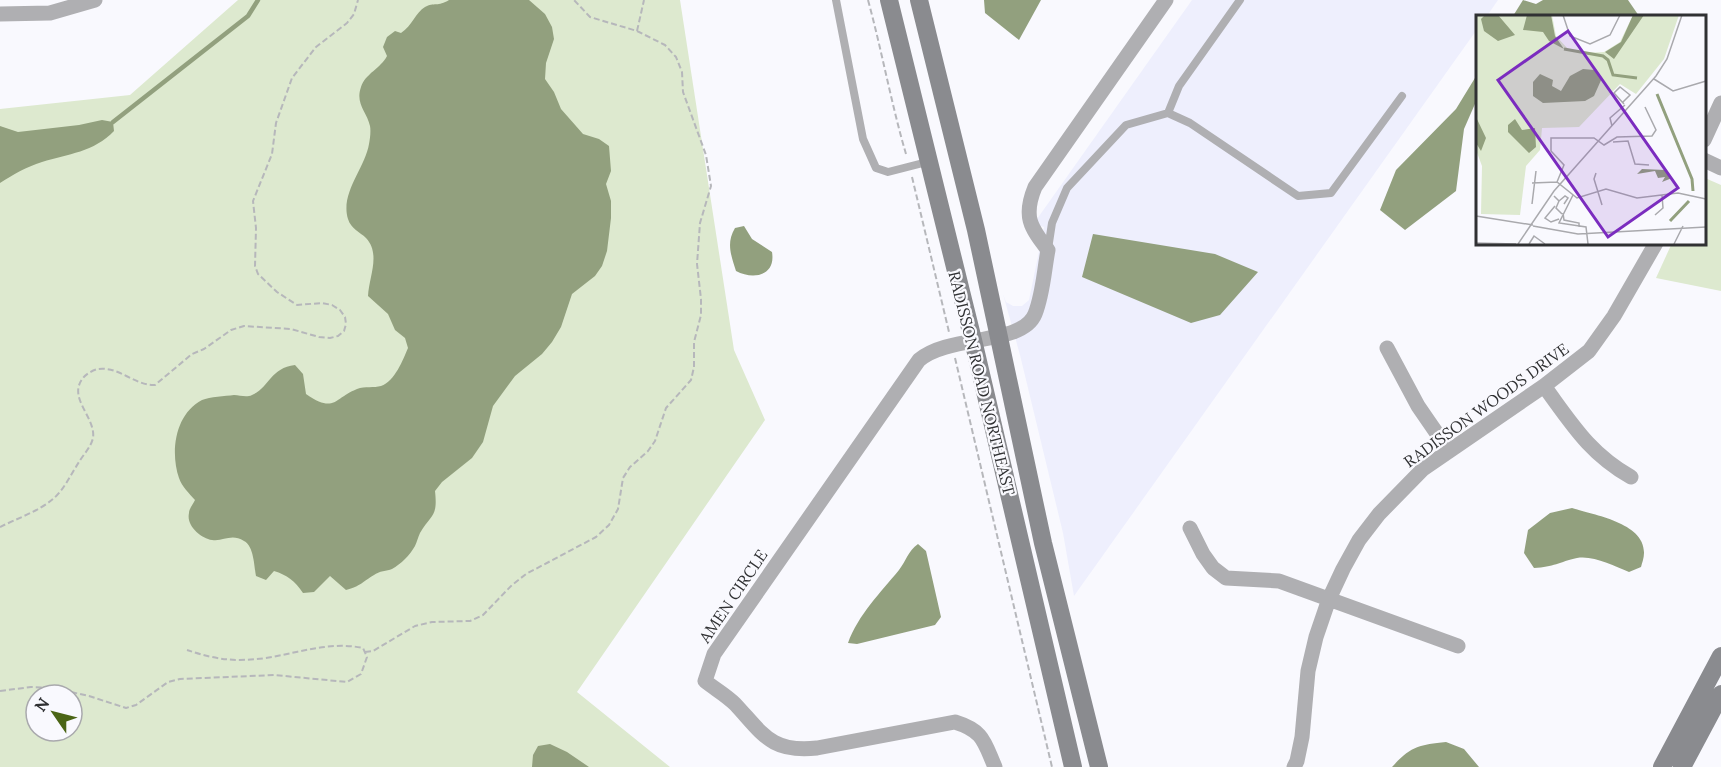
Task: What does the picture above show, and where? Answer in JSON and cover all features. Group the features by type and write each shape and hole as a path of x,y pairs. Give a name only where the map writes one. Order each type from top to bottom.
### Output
{"main road":[{"name":"RADISSON ROAD NORTHEAST","path":"888,0 973,340 1073,767"},
{"name":"RADISSON ROAD NORTHEAST","path":"919,0 976,230 1043,543 1099,767"},
{"path":"1662,767 1721,656"},
{"path":"1682,767 1721,694"}],"street":[{"path":"0,14 50,13 95,0"},
{"path":"973,340 998,336 1022,329 1029,324 1040,299 1048,250 1032,229 1028,213 1029,201 1035,187 1166,0"},
{"path":"1706,136 1721,103"},
{"path":"1706,161 1721,168"},
{"name":"RADISSON WOODS DRIVE","path":"1294,767 1302,737 1308,671 1329,599 1359,540 1379,514 1422,469 1544,386 1589,351 1614,316 1655,244"},
{"name":"AMEN CIRCLE","path":"973,340 928,353 910,372 714,654 705,681 733,702 762,735 779,746 799,750 817,748 955,722 968,726 980,734 995,767"},
{"path":"1387,348 1418,406 1449,451"},
{"path":"1544,386 1587,445 1617,470 1631,477"},
{"path":"1190,528 1213,568 1226,578 1280,581 1458,646"}],"lane":[{"path":"836,0 863,139 876,168 888,172 927,162"},
{"path":"1168,113 1179,86 1240,0"},
{"path":"1048,250 1052,224 1067,188 1126,125 1168,113 1190,123 1298,196 1331,193 1402,96"}],"path":[{"path":"0,528 53,499 63,488 87,450 93,439 92,425 78,396 78,387 88,373 99,369 110,370 138,383 155,385 192,354 204,349 231,330 244,326 291,328 330,338 344,331 345,317 340,310 322,303 297,305 277,292 258,274 255,266 256,228 253,201 272,154 276,123 291,78 315,47 347,23 354,14 358,0"},
{"path":"365,652 373,651 415,626 432,622 470,621 483,615 526,574 596,537 609,525 618,510 623,478 630,467 648,452 655,441 666,408 691,380 694,367 694,342 701,315 697,248 700,223 711,186 710,173 699,133 683,92 682,72 676,57 665,45 638,31 590,17 574,0"},
{"path":"638,31 644,0"},
{"path":"868,0 893,112 906,154"},
{"path":"912,177 948,326"},
{"path":"957,363 1052,767"},
{"path":"0,692 31,687 52,688 89,696 126,708 136,705 168,682 180,679 274,675 347,682 361,674 367,657 363,648 351,645 333,645 267,657 230,660 215,659 187,650"}],"shaded area":[{"path":"238,0 680,0 734,350 765,420 577,692 670,767 0,767 0,109 130,95"},
{"path":"449,0 529,0 545,14 552,27 554,39 546,63 545,79 554,92 561,109 583,134 599,139 609,146 611,171 606,184 611,201 611,218 607,251 602,266 595,276 572,294 561,327 552,342 542,354 515,376 493,406 483,442 472,458 442,482 435,491 433,515 408,556 392,569 376,574 346,590 330,576 314,592 303,593 290,579 274,571 266,580 256,576 252,552 244,541 235,538 212,540 203,537 192,527 189,513 195,500 184,487 176,468 177,434 186,414 202,400 213,397 252,395 280,370 287,367 295,365 303,374 306,394 329,404 357,389 381,386 398,370 408,348 405,338 395,330 388,314 368,296 373,251 366,238 349,222 346,209 350,190 367,153 370,137 369,121 359,98 363,82 387,56 383,47 387,37 395,31 401,33 405,30 425,7"},
{"path":"984,0 1041,0 1019,40 985,13"},
{"path":"1192,0 1498,0 1488,15 1476,15 1476,31 1074,596 1063,533 1003,294 1006,302 1013,306 1022,306 1029,300 1044,227 1040,226 1037,219"},
{"path":"1523,0 1536,4 1543,0 1628,0 1638,15 1514,15"},
{"path":"1476,76 1476,102 1464,129 1456,191 1405,230 1380,210 1396,170 1456,109"},
{"path":"102,120 113,122 114,131 98,144 31,166 0,183 0,126 18,132"},
{"path":"1706,178 1721,185 1721,291 1656,278 1672,244 1706,244"},
{"path":"744,226 752,239 772,252 770,266 762,274 749,275 736,271 730,249 732,233 735,228"},
{"path":"1093,234 1215,254 1258,272 1220,315 1191,323 1082,277"},
{"path":"1572,508 1605,517 1627,527 1636,534 1642,543 1644,553 1641,567 1629,572 1583,557 1547,567 1534,568 1524,553 1528,530 1550,513"},
{"path":"918,544 926,551 941,617 935,625 857,644 848,643 864,613"},
{"path":"1446,742 1464,749 1479,767 1392,767 1416,748"},
{"path":"550,744 589,767 532,767 533,755 538,746"}],"waterway":[{"path":"113,122 248,16 258,0"}]}
